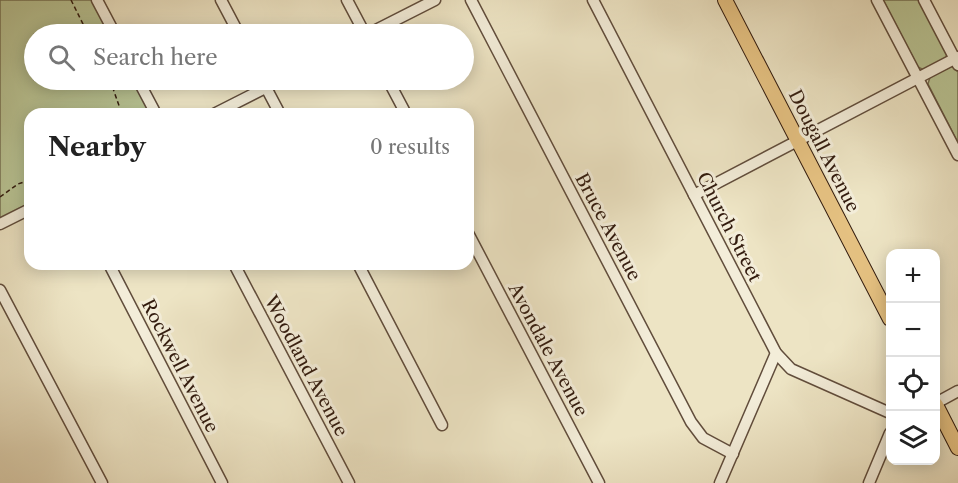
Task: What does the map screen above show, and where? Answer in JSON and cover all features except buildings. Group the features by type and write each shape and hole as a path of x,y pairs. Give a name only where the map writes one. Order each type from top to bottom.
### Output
{"main road":[{"name":"Dougall Avenue","path":"725,0 886,309"},
{"path":"940,411 958,448"}],"street":[{"path":"97,0 110,24"},
{"path":"221,0 234,24"},
{"path":"347,0 361,24"},
{"path":"387,24 435,0"},
{"name":"Bruce Avenue","path":"471,0 691,422 703,438 733,454"},
{"name":"Church Street","path":"593,0 776,353 790,369 886,411"},
{"path":"878,0 958,155"},
{"path":"694,195 918,78 957,61 924,0"},
{"path":"143,90 153,108"},
{"path":"224,108 253,90"},
{"path":"268,90 277,108"},
{"path":"393,90 403,108"},
{"path":"0,224 24,212"},
{"name":"Avondale Avenue","path":"474,244 599,483"},
{"name":"Rockwell Avenue","path":"112,270 222,483"},
{"name":"Woodland Avenue","path":"237,270 349,483"},
{"path":"361,270 442,425"},
{"path":"0,290 102,483"},
{"path":"720,483 776,353"},
{"path":"940,402 958,391"},
{"path":"869,483 886,445"}],"path":[{"path":"71,0 83,24"},
{"path":"114,90 120,108"},
{"path":"0,197 24,182"}],"green space":[{"path":"0,0 92,0 104,24 24,24 24,90 138,90 148,108 24,108 24,206 0,218"},
{"path":"883,0 920,0 947,52 946,58 924,70 918,67"},
{"path":"953,66 958,72 958,143 928,84 930,77"}]}
